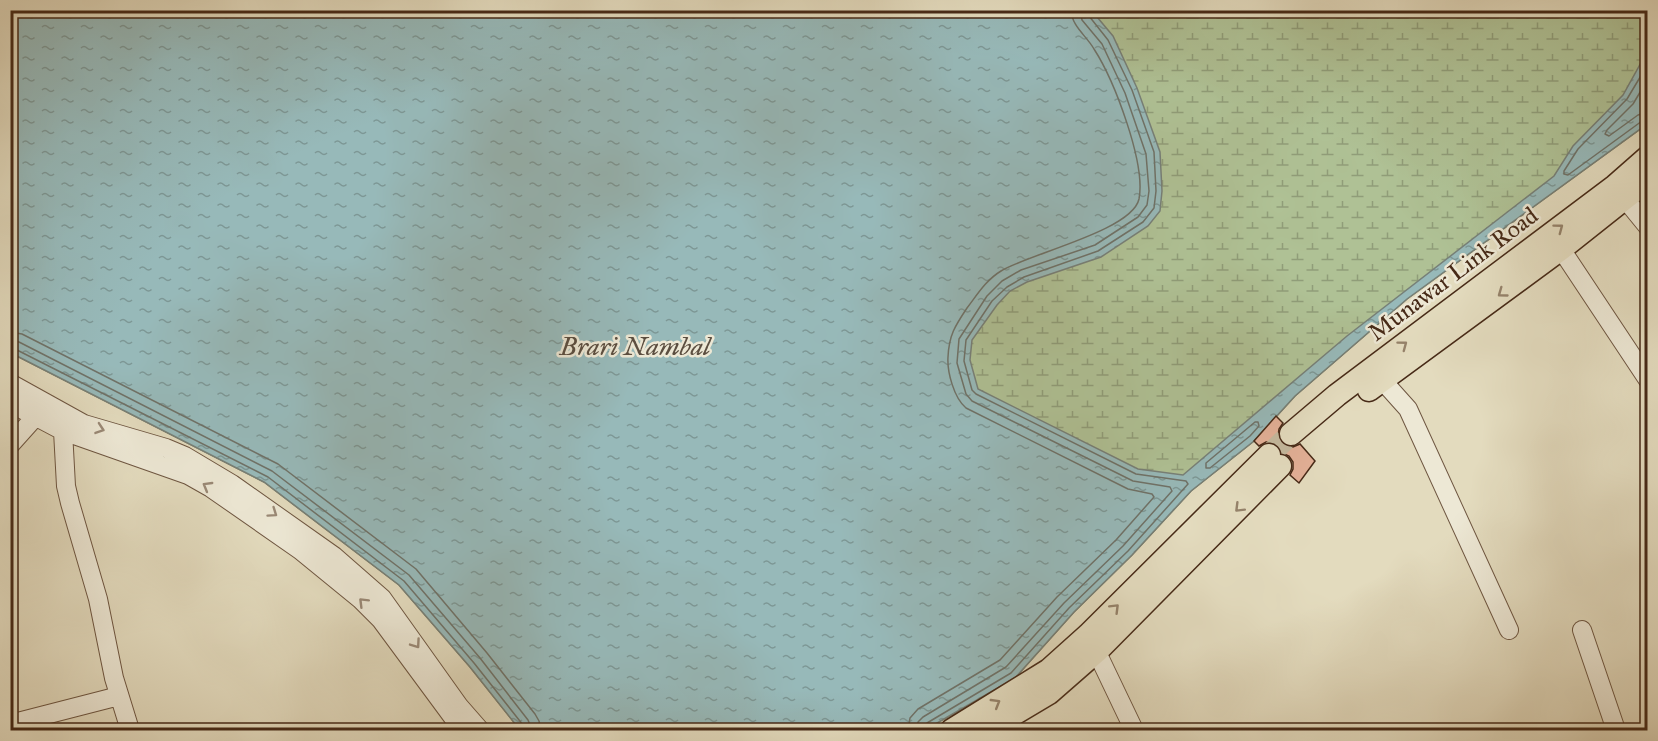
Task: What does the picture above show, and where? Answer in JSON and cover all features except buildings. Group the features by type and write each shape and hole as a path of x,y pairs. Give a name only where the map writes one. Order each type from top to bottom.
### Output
{"main road":[{"name":"Munawar Link Road","path":"1377,374 1561,249 1620,192 1647,158"},
{"name":"Munawar Link Road","path":"1296,439 1377,374 1620,192 1647,180"},
{"path":"987,730 1050,685 1275,460"},
{"path":"952,730 1050,685"}],"street":[{"path":"1620,192 1647,227"},
{"path":"1561,249 1647,380"},
{"path":"1377,374 1408,409 1509,630"},
{"path":"10,383 67,424"},
{"path":"10,403 36,417 67,424 188,475 365,580 382,598 459,705 480,730"},
{"path":"10,445 36,417"},
{"path":"67,424 66,486 98,599 118,696 130,730"},
{"path":"304,544 381,621 464,730"},
{"path":"1582,630 1616,730"},
{"path":"1093,643 1134,730"},
{"path":"1005,730 1050,700 1050,685"},
{"path":"10,724 118,696"}],"green space":[{"name":"Brari Nambal","path":"10,11 1647,11 1647,124 1407,299 1295,396 1254,441 1191,491 1132,555 1074,612 1015,678 925,730 520,730 470,667 399,585 264,482 11,353"}],"water":[{"name":"Brari Nambal","path":"10,11 1092,11 1113,36 1137,88 1160,152 1162,191 1160,211 1148,226 1101,257 1027,282 1010,291 972,340 970,360 978,389 1138,469 1183,475 1347,336 1554,176 1573,146 1623,95 1647,52 1647,124 1407,299 1295,396 1254,441 1191,491 1132,555 1074,612 1015,678 925,730 520,730 470,667 399,585 264,482 11,353"}],"tunnel":[{"path":"1269,455 1291,434"}]}
